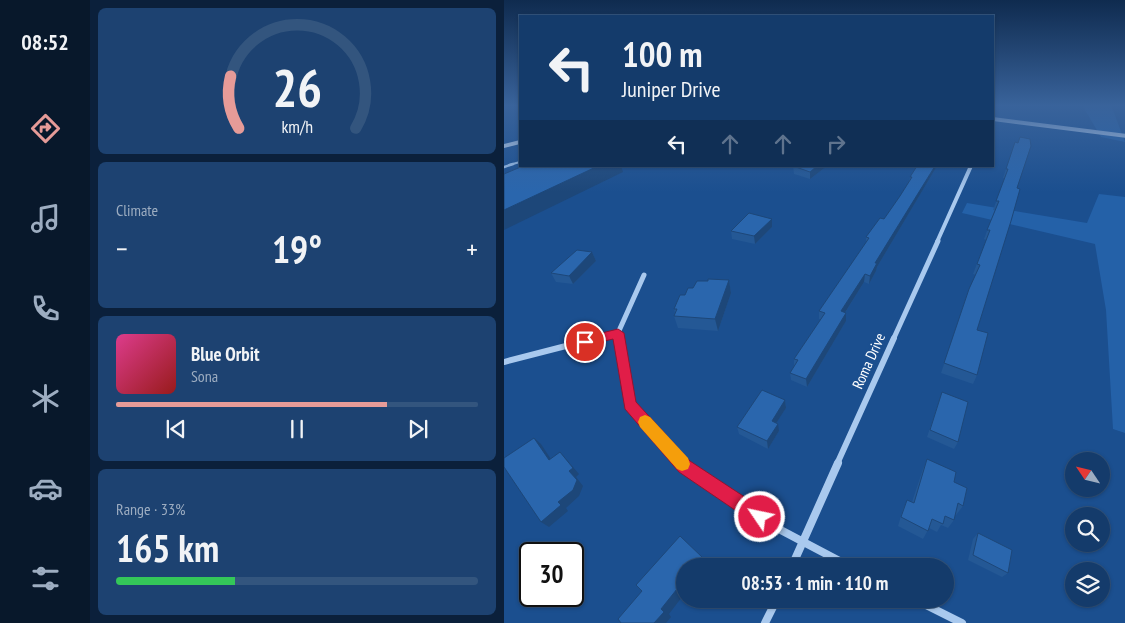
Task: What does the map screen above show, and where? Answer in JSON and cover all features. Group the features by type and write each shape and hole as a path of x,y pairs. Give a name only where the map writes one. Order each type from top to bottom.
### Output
{"street":[{"path":"1110,134 1125,136"},
{"path":"504,146 519,142"},
{"name":"Roma Drive","path":"796,558 971,167"},
{"path":"644,275 618,333 630,405 685,467 775,527 833,558"},
{"path":"504,362 618,333"},
{"path":"765,623 772,608"},
{"path":"932,608 962,623"}],"lane":[{"path":"504,168 519,162"}],"shaded area":[{"path":"1099,134 1122,134 1125,142 1101,137"},
{"path":"1099,194 1125,197 1125,433 1113,429 1106,310 1095,244 962,213 967,203 1087,223"}],"building":[{"path":"1020,137 1030,139 1031,146 1017,188 1020,189 1011,221 977,330 988,333 977,375 944,363 969,289 980,265 977,264 990,230 987,230 999,201 996,201 1008,169 1006,169 1015,142 1018,143"},
{"path":"521,167 596,167 504,210 504,174"},
{"path":"796,167 816,167 810,172"},
{"path":"916,167 934,167 875,263 877,263 870,276 865,274 841,311 846,313 806,379 790,373 798,360 794,359 825,313 819,311 869,238 866,237 880,218 884,219 912,177 910,177"},
{"path":"749,213 772,219 754,236 731,231"},
{"path":"577,250 592,252 569,276 551,273"},
{"path":"708,279 729,280 715,319 674,316 677,309 674,309 680,295 685,295 688,288 693,288 697,281 708,281"},
{"path":"762,390 785,400 772,421 778,424 767,441 737,427"},
{"path":"942,392 968,402 958,442 930,430"},
{"path":"534,438 549,460 560,452 573,468 569,471 577,480 573,490 558,502 561,505 541,522 504,467 504,458"},
{"path":"927,459 956,472 954,482 967,488 963,506 958,503 954,520 945,516 943,524 932,519 928,531 901,517 907,500 914,503"},
{"path":"978,533 1012,550 1008,573 973,555"},
{"path":"680,536 703,558 676,558 676,590 661,609 664,612 654,623 621,623 618,619 642,591 636,585"}],"slow traffic":[{"path":"645,422 682,464"}],"route":[{"path":"585,342 618,333 630,405 685,467 760,517"}]}
